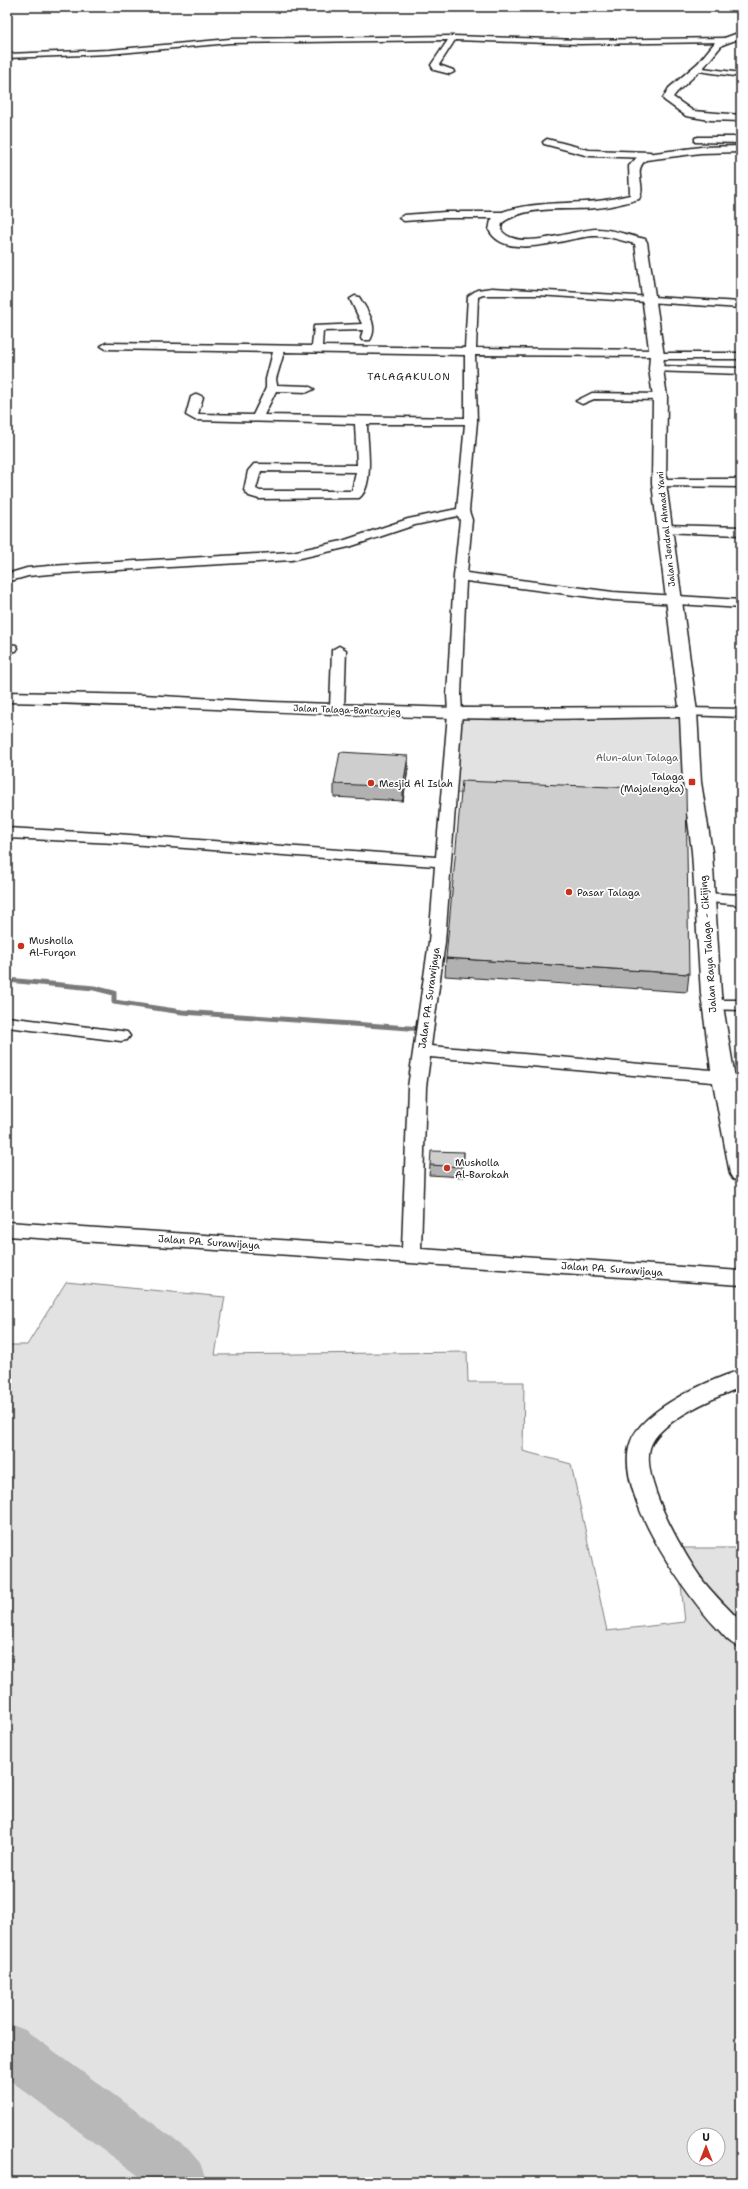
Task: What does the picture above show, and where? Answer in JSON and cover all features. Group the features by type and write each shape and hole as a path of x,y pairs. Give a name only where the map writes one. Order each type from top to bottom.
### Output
{"main road":[{"path":"741,35 720,43 698,69 674,90 668,98 690,114 710,117 741,118"},
{"path":"503,215 544,208 617,202 635,197 634,166 636,161 650,155 701,150 741,149"},
{"name":"Jalan Jendral Ahmad Yani","path":"503,215 496,220 494,228 496,234 510,241 534,243 591,233 606,234 641,242 650,298 660,397 659,483 688,712"},
{"name":"Jalan Talaga-Bantarujeg","path":"7,697 142,700 455,713 688,712"},
{"name":"Jalan Raya Talaga - Cikijing","path":"688,712 692,782 702,852 712,1005 722,1078 741,1174"}],"street":[{"path":"450,72 437,68 435,65 453,38"},
{"path":"7,56 109,52 219,41 453,38 580,42 725,40"},
{"path":"698,69 741,75"},
{"path":"698,140 741,140"},
{"path":"546,142 589,153 650,155"},
{"path":"404,218 445,215 503,215"},
{"name":"Jalan PA. Surawijaya","path":"411,1255 417,1087 437,942 455,713 454,695 460,576 466,520 463,511 471,421 470,352 473,296 481,292 529,292 650,298 741,305"},
{"path":"355,299 365,314 369,327 364,350"},
{"path":"317,349 316,329 369,327"},
{"path":"106,346 470,352 656,359 741,356"},
{"path":"257,418 272,388 271,379 276,369 279,349"},
{"path":"337,363 338,350"},
{"path":"656,359 741,371"},
{"path":"272,388 308,389"},
{"path":"582,401 592,396 660,397"},
{"path":"197,397 193,416 361,421 471,421"},
{"path":"361,421 363,469 359,492 355,495 259,495 250,490 254,471 258,468 363,469"},
{"path":"659,483 741,483"},
{"path":"7,578 27,572 49,570 292,556 345,544 412,522 463,511"},
{"path":"664,529 741,531"},
{"path":"460,576 514,582 572,591 674,601 741,604"},
{"path":"337,709 339,650"},
{"path":"688,712 741,713"},
{"path":"7,833 75,835 327,855 443,862"},
{"path":"705,898 741,900"},
{"path":"712,1005 741,1005"},
{"path":"7,1022 121,1036"},
{"path":"422,1051 722,1078"},
{"name":"Jalan PA. Surawijaya","path":"7,1229 741,1278"},
{"path":"741,1378 711,1391 667,1415 642,1440 636,1454 638,1470 648,1501 670,1549 696,1588 741,1638"}],"green space":[{"name":"Alun-alun Talaga","path":"457,707 685,714 682,804 456,793"},
{"path":"66,1282 225,1297 215,1355 467,1352 468,1382 524,1382 523,1451 571,1464 607,1631 685,1622 677,1548 741,1548 741,2182 7,2182 7,1345 27,1345"}],"building":[{"path":"340,752 408,756 403,787 334,784"},
{"name":"Pasar Talaga","path":"462,781 686,790 689,974 446,958"},
{"path":"431,1151 464,1152 463,1167 430,1165"}],"waterway":[{"path":"7,980 94,988 114,993 114,1002 182,1012 423,1029"},
{"path":"7,2047 170,2167 181,2182"}],"place":[{"name":"Talaga (Majalengka)","path":"692,782"},
{"name":"Mesjid Al Islah","path":"371,783"},
{"name":"Pasar Talaga","path":"569,892"},
{"name":"Musholla Al-Furqon","path":"21,946"},
{"name":"Musholla Al-Barokah","path":"447,1168"}],"district":[{"name":"TALAGAKULON","path":"409,376"}]}
